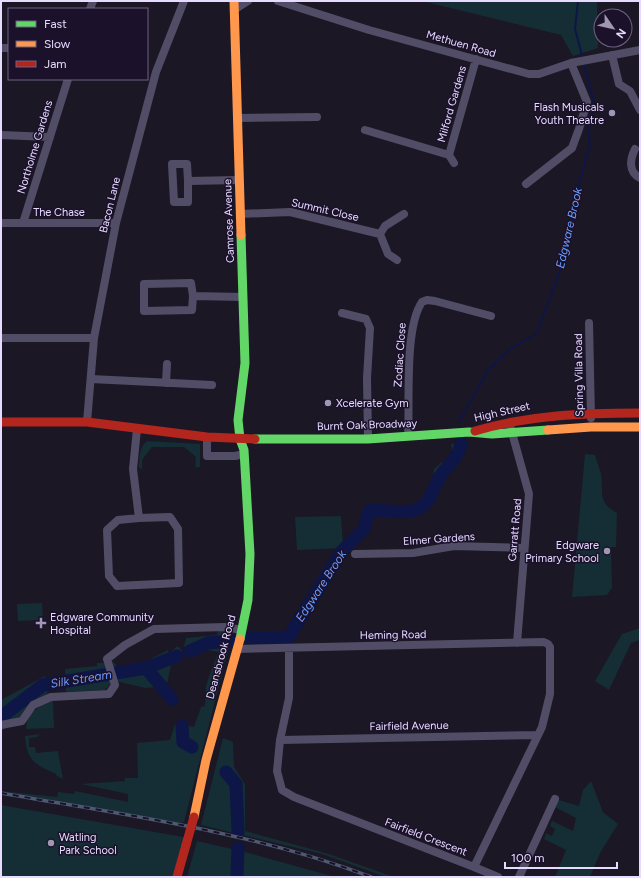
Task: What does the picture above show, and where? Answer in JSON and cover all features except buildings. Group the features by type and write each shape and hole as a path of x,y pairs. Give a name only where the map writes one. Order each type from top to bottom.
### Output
{"main road":[{"name":"Camrose Avenue","path":"234,5 245,363 238,420 240,439"},
{"name":"High Street","path":"469,432 510,421 546,415 640,413"},
{"name":"Burnt Oak Broadway","path":"1,422 86,422 207,437 240,439 368,439 469,432"},
{"name":"High Street","path":"469,432 492,434 591,427 640,428"},
{"name":"Deansbrook Road","path":"177,877 242,630 248,600 250,554 244,454 240,439"}],"street":[{"name":"Bacon Lane","path":"86,422 94,338 116,223 156,72 184,1"},
{"path":"234,5 248,1"},
{"name":"Methuen Road","path":"278,1 368,30 529,74 539,74 572,63 640,50"},
{"path":"612,55 620,84 630,91 640,110"},
{"name":"Milford Gardens","path":"454,163 449,154 476,59"},
{"path":"526,184 572,148 587,102 572,63"},
{"name":"Northolme Gardens","path":"23,222 68,80"},
{"path":"237,118 317,116"},
{"name":"Milford Gardens","path":"365,130 449,154"},
{"path":"1,135 50,137"},
{"path":"635,149 631,159 631,165 633,172 640,178"},
{"path":"172,164 187,164 188,182 188,202 174,202 172,164"},
{"path":"188,182 239,180"},
{"name":"Summit Close","path":"240,214 290,212 380,234"},
{"path":"397,260 388,254 380,234 385,226 404,214"},
{"name":"The Chase","path":"1,223 116,223"},
{"path":"191,283 193,296 192,310 144,311 144,284 191,283"},
{"path":"193,296 244,297"},
{"name":"Zodiac Close","path":"408,436 409,379 412,338 414,317 419,305 427,300 491,316"},
{"path":"342,313 366,319 370,328 367,378 368,439"},
{"name":"Spring Villa Road","path":"589,323 591,427"},
{"path":"1,338 94,338"},
{"path":"166,383 167,364"},
{"path":"91,379 212,386"},
{"name":"Garratt Road","path":"510,421 511,433 529,494 517,643"},
{"path":"137,429 133,469 139,518"},
{"path":"207,437 207,456 236,456 244,454"},
{"path":"170,517 178,528 179,583 117,586 109,576 107,530 118,520 139,518 170,517"},
{"name":"Elmer Gardens","path":"354,554 413,552 454,546 524,548"},
{"path":"1,725 22,721 33,705 51,698 109,694 115,685 107,659 125,646 154,629 225,627 242,630"},
{"name":"Heming Road","path":"237,648 517,643 548,644"},
{"name":"Fairfield Crescent","path":"289,648 289,698 280,740 277,771 282,790 294,797 474,867 542,728 550,694 550,647 548,644"},
{"name":"Fairfield Avenue","path":"280,740 538,735"},
{"path":"519,877 555,799"},
{"path":"474,867 498,877"}],"shaded area":[{"path":"422,1 597,1 597,8 593,8 593,48 598,48 573,56 561,35"},
{"path":"147,441 200,444 200,467 195,467 196,457 184,447 152,447 142,460 142,469 139,468 139,457 142,446"},
{"path":"465,442 463,450 440,483 434,497 420,512 370,512 368,527 340,557 332,569 320,596 289,641 286,641 342,548 297,550 295,517 341,516 343,547 360,527 365,511 370,506 416,505 430,489 433,481 434,469 442,462 448,463 453,455 451,444"},
{"path":"585,454 595,455 601,474 604,501 606,505 617,513 616,547 611,547 612,588 607,595 572,597"},
{"path":"42,603 43,620 18,621 17,604"},
{"path":"640,628 640,640 631,643 609,690 595,681 622,634"},
{"path":"218,630 227,632 231,639 184,822 179,823 1,791 57,797 58,792 74,794 75,791 128,802 128,794 81,784 125,781 125,778 138,778 137,743 170,740 175,724 194,727 201,707 205,706 206,686 219,652 202,649 191,654 184,646 186,638 217,635"},
{"path":"178,646 182,651 181,656 171,665 167,684 175,700 172,701 165,696 158,687 145,688 116,681 112,660 118,668 133,664 135,667 168,650 169,653"},
{"path":"97,663 104,663 111,683 105,690 66,692 65,669 97,666"},
{"path":"45,676 49,684 47,694 7,728 1,731 1,700"},
{"path":"53,701 54,728 26,729 31,714 43,705"},
{"path":"40,734 37,737 29,738 29,747 35,747 36,753 58,751 63,779 37,764 30,756 25,736"},
{"path":"223,738 233,742 234,767 245,784 245,831 329,854 394,877 386,877 322,854 201,825"},
{"path":"591,781 603,812 618,824 600,853 590,877 555,877 566,850 544,839 546,833 552,836 555,829 550,826 552,821 573,831 576,818 555,807 559,800 579,806 583,790"},
{"name":"Watling Park School","path":"1,805 189,838 178,877 1,877"},
{"path":"197,841 245,852 335,877 187,877"}],"waterway":[{"name":"Edgware Brook","path":"578,1 575,29 583,59"},
{"name":"Edgware Brook","path":"458,423 489,369 510,349 537,333 561,268 572,211 590,144 588,128 594,103 584,63"},
{"name":"Edgware Brook","path":"250,638 288,638 342,551 364,529 369,511 405,512 412,511 425,504 439,478 458,453 461,444"},
{"name":"Edgware Brook","path":"190,651 208,643 231,641"},
{"name":"Silk Stream","path":"1,717 43,685 146,668 177,656"},
{"path":"146,668 172,699"},
{"path":"182,726 183,742 192,747"},
{"path":"226,772 236,784 238,832"},
{"path":"237,877 238,848"}],"railway":[{"path":"1,793 141,817 235,836 326,861 371,877"}],"traffic: fast":[{"path":"240,439 238,420 245,363 241,235"},
{"path":"255,439 368,439 469,432 492,434 548,430"},
{"path":"240,439 244,450 250,554 248,600 240,639"}],"traffic: slow":[{"path":"234,1 241,235"},
{"path":"548,430 591,427 640,427"},
{"path":"194,817 206,760 240,639"}],"traffic: jam":[{"path":"475,431 516,421 536,418 577,414 640,413"},
{"path":"1,422 87,422 207,437 255,439"},
{"path":"186,845 194,817"},
{"path":"177,877 186,845"}],"place":[{"name":"Flash Musicals Youth Theatre","path":"612,113"},
{"name":"Xcelerate Gym","path":"328,403"},
{"name":"Edgware Primary School","path":"607,551"},
{"name":"Edgware Community Hospital","path":"41,623"},
{"name":"Watling Park School","path":"51,843"}]}
